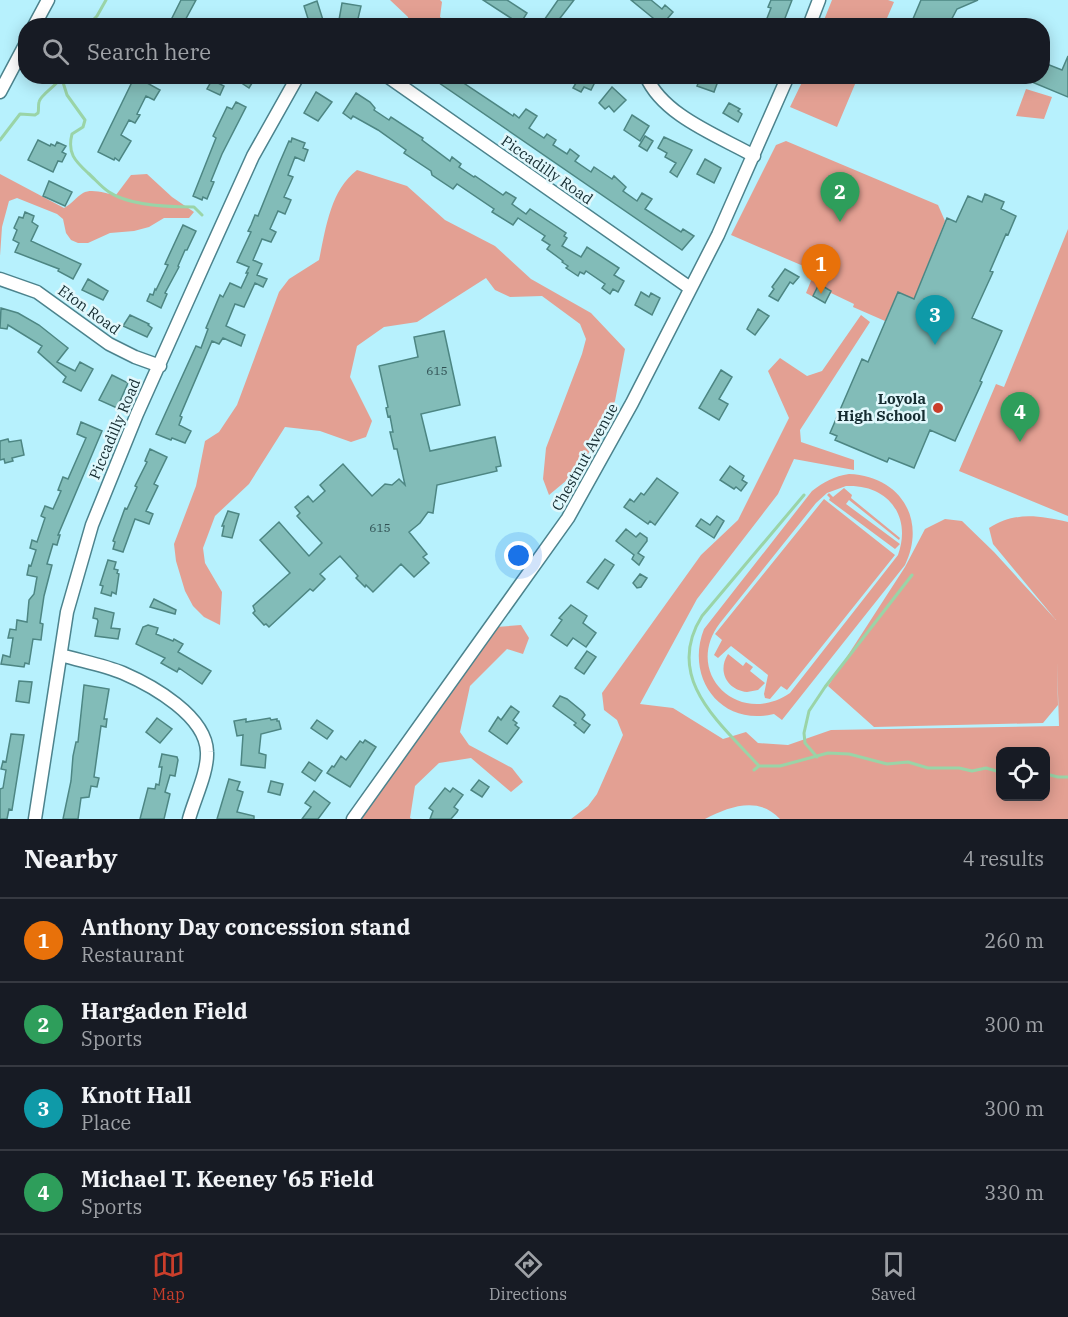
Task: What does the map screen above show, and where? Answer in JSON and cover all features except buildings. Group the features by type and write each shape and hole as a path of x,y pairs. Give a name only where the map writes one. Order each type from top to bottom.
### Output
{"street":[{"path":"38,18 48,0"},
{"path":"812,18 819,0"},
{"path":"0,92 18,58"},
{"name":"Piccadilly Road","path":"35,819 67,612 92,525 137,414 205,261 253,156 294,84"},
{"name":"Piccadilly Road","path":"398,84 690,288"},
{"path":"650,84 655,93 676,112 754,156"},
{"name":"Chestnut Avenue","path":"353,819 568,518 632,403 718,235 785,84"},
{"name":"Eton Road","path":"0,279 37,292 109,344 160,366"},
{"path":"61,655 122,672 142,682 190,715 204,738 207,751 206,762 189,819"}],"shaded area":[{"path":"390,0 440,0 442,2 441,18 408,17"},
{"path":"832,0 888,0 894,2 887,18 825,18"},
{"path":"801,84 855,84 837,127 790,107"},
{"path":"1026,89 1052,97 1044,119 1016,116"},
{"path":"786,141 938,205 945,221 914,299 898,292 885,321 853,307 854,304 831,293 825,303 806,293 815,271 731,235 776,145"},
{"path":"357,170 407,186 445,220 495,246 531,279 591,313 625,349 615,401 593,447 573,475 549,495 543,479 546,448 582,354 586,339 580,324 542,296 510,297 495,290 486,278 417,322 384,327 357,346 350,377 372,421 366,437 351,442 320,431 285,427 249,484 215,516 203,548 205,563 222,592 220,625 204,617 193,606 185,591 176,561 174,544 196,486 205,441 219,432 237,405 279,292 289,279 319,260 335,199 341,188"},
{"path":"0,174 64,208 87,192 95,191 116,195 131,175 147,174 172,197 194,212 189,218 164,218 149,227 110,233 88,243 78,243 71,240 66,233 63,219 57,214 17,198 9,201 2,227 0,256"},
{"path":"1068,229 1068,516 959,471 996,384 1004,387"},
{"path":"861,315 870,322 800,430 801,442 854,460 854,470 794,459 778,494 697,599 640,704 673,708 723,739 746,732 758,743 788,745 831,730 1059,726 1057,661 1058,705 1043,723 874,727 828,686 905,567 925,529 945,519 962,521 994,552 1056,620 993,544 989,528 1009,519 1028,516 1068,522 1068,819 780,819 763,807 754,805 734,807 705,819 571,819 588,806 597,794 623,735 617,720 604,710 602,693 701,555 738,520 789,418 768,371 780,358 807,376 822,371"},
{"path":"844,475 867,477 882,483 895,492 904,503 913,532 911,548 905,565 782,720 774,714 755,716 738,713 723,705 712,694 704,680 699,664 699,647 704,629 812,491 829,480","holes":["846,486 874,490 885,497 899,516 902,541 898,555 790,693 771,702 752,704 735,699 722,690 712,676 708,660 710,642 720,623 816,503 827,493"]},
{"path":"844,488 852,495 851,498 900,538 899,540 849,500 846,504 900,544 895,549 829,500 827,495 829,493 833,497"},
{"path":"824,499 895,555 787,690 781,686 770,699 765,698 768,675 731,646 718,658 714,655 722,640 715,634"},
{"path":"521,625 529,638 523,654 507,649 470,686 460,732 469,745 512,768 523,782 511,792 471,758 439,763 415,786 410,818 412,819 359,819 496,627"},
{"path":"728,654 743,666 746,662 753,667 750,671 765,683 758,690 747,692 734,688 729,684 724,673"}],"waterway":[{"path":"95,18 106,0"},
{"path":"0,140 20,114 35,115 38,113 40,99 56,84"},
{"path":"64,84 67,95 85,120 83,127 72,134 71,152 83,169 103,188 118,197 150,205 194,207 202,215"},
{"path":"759,766 728,733 701,698 693,679 689,660 692,638 702,616 804,495"},
{"path":"817,757 805,743 804,733 809,711 912,575"},
{"path":"754,770 759,766 780,766 828,753 849,754 887,764 908,762 928,768 959,768 972,771 986,768 996,771"},
{"path":"1050,775 1068,777"}],"place":[{"name":"Hargaden Field","path":"840,222"},
{"name":"Anthony Day concession stand","path":"821,294"},
{"name":"Knott Hall","path":"935,345"},
{"name":"Loyola High School","path":"938,408"},
{"name":"Michael T. Keeney '65 Field","path":"1020,442"}]}
